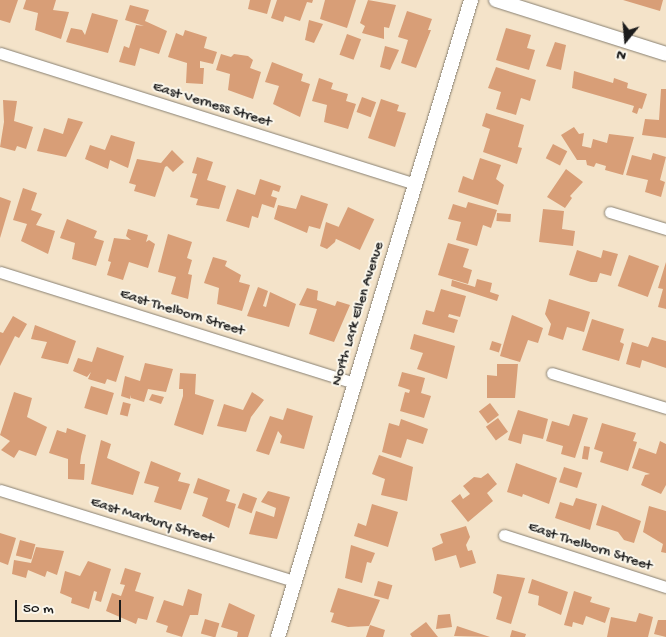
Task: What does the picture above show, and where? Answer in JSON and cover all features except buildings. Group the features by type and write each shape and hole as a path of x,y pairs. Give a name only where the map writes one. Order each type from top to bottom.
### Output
{"street":[{"name":"North Lark Ellen Avenue","path":"278,637 471,0"},
{"path":"496,0 666,54"},
{"name":"East Verness Street","path":"0,53 415,184"},
{"path":"610,212 666,230"},
{"name":"East Thelborn Street","path":"0,272 354,383"},
{"path":"552,373 666,408"},
{"name":"East Marbury Street","path":"0,490 294,581"},
{"name":"East Thelborn Street","path":"504,535 666,587"}]}
